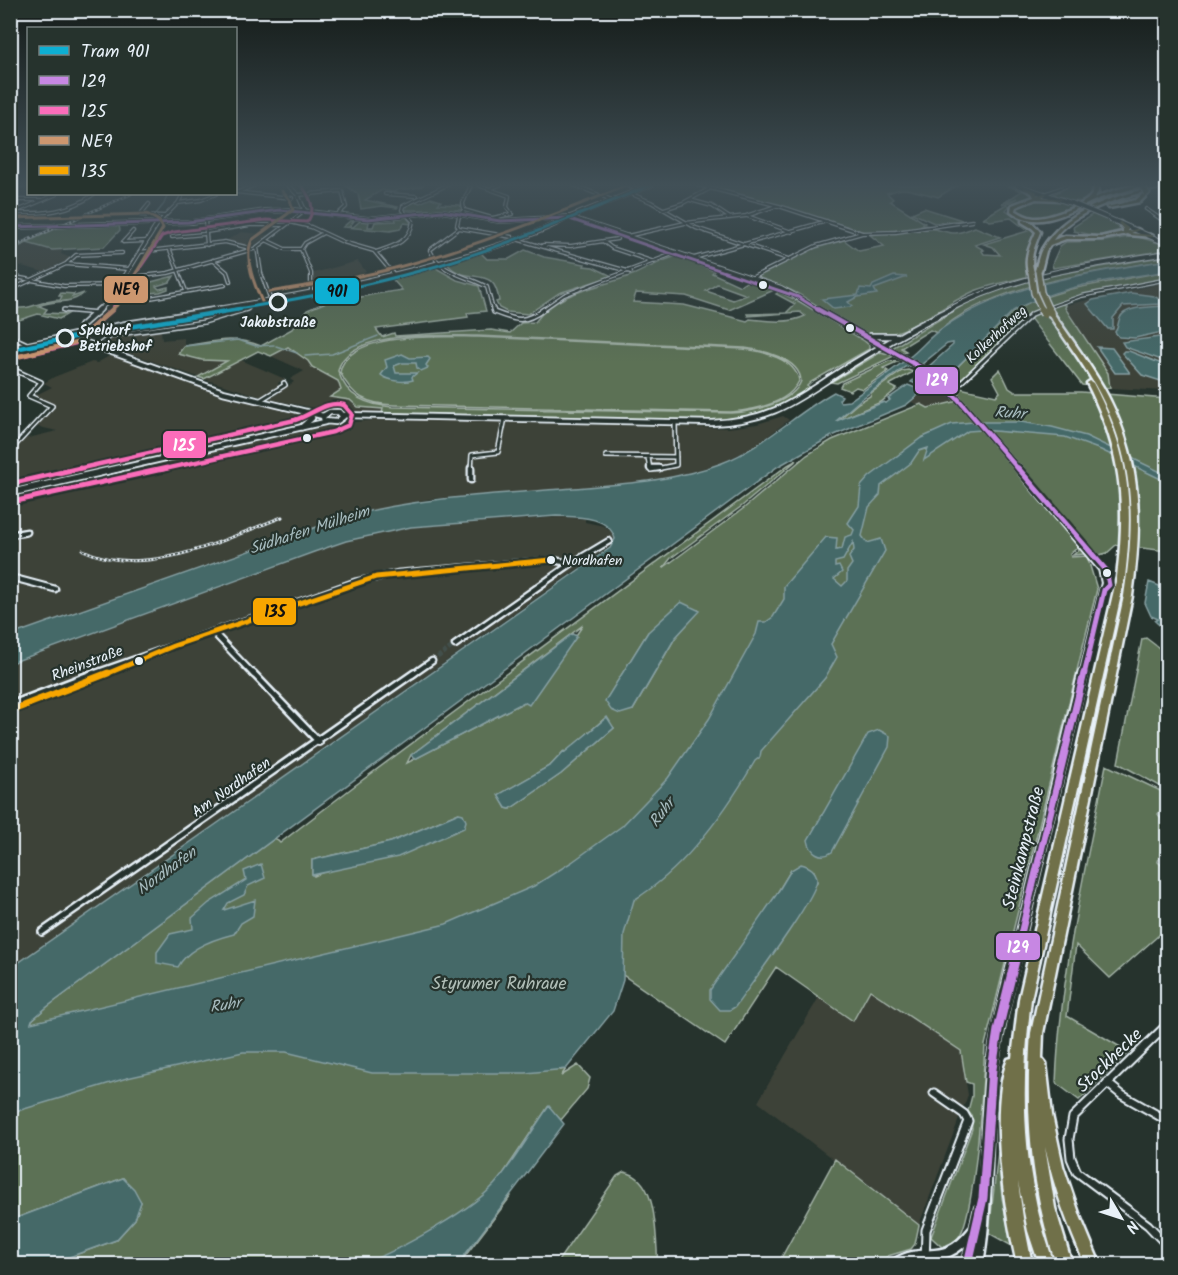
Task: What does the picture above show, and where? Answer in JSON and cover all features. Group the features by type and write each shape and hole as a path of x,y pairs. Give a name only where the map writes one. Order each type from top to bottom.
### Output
{"highway":[{"path":"1033,244 1028,264 1035,272"},
{"path":"1038,244 1034,292 1096,387 1122,436 1134,483 1136,523 1036,1034 1033,1083 1034,1129 1042,1182 1064,1264"},
{"path":"1035,272 1046,244"},
{"path":"1024,1264 1011,1179 1007,1113 1009,1078 1017,1048 1025,999 1128,565"},
{"path":"1036,1034 1042,1105 1056,1172 1074,1225 1093,1264"},
{"path":"1017,1048 1017,1124 1021,1156 1024,1178 1046,1264"}],"main road":[{"path":"10,349 60,336 250,306 396,277 496,244"},
{"path":"652,244 751,278"},
{"path":"676,253 751,278 798,297 883,346"},
{"path":"324,418 336,422 342,417 365,416 725,423 770,416 873,351 968,300 1011,283 1058,271 1167,253"},
{"path":"860,334 883,338 903,335"},
{"path":"860,334 883,346"},
{"path":"867,339 873,351"},
{"name":"Steinkampstraße","path":"883,346 925,370 958,399 1088,549 1101,569 1104,590 998,1030 992,1069 983,1198 983,1234 978,1264"},
{"path":"10,493 303,428 336,412 342,417"},
{"name":"Steinkampstraße","path":"968,1264 983,1198"}],"street":[{"path":"145,244 110,300 81,326 76,338 210,387 259,401 293,407 324,418"},
{"path":"140,252 210,244"},
{"path":"234,244 251,249"},
{"path":"123,278 156,276 257,248 261,244"},
{"path":"276,244 285,249 301,249"},
{"path":"301,249 304,244"},
{"path":"351,244 376,252 398,244"},
{"path":"439,244 430,252 441,264 457,275 476,280 487,287 494,312 523,321 564,295 632,272 676,253"},
{"path":"537,245 581,244"},
{"path":"607,244 655,262"},
{"path":"694,258 738,244"},
{"path":"742,244 788,259"},
{"path":"751,278 821,244"},
{"path":"537,245 632,272"},
{"path":"257,248 261,273 271,301"},
{"path":"301,249 311,273 311,294"},
{"path":"170,250 170,258 186,282 186,291"},
{"path":"376,252 396,277"},
{"path":"10,290 66,264 75,256 122,253"},
{"path":"213,260 225,270 230,281"},
{"path":"66,264 129,269"},
{"path":"10,276 29,282 66,288 119,285"},
{"name":"Kolkerhofweg","path":"947,387 956,387 1032,314 1044,307 1084,296 1167,279"},
{"path":"110,300 150,298 225,285"},
{"path":"97,347 112,335 204,322 250,306"},
{"path":"64,310 98,313"},
{"path":"84,341 85,334 91,331"},
{"path":"10,336 27,344"},
{"path":"10,368 41,382 29,396 52,406 10,450"},
{"path":"259,401 285,385 284,383"},
{"path":"293,407 324,418"},
{"path":"303,428 312,418 304,410"},
{"path":"471,480 472,455 498,452 505,418"},
{"path":"648,457 650,470 675,466 675,423"},
{"path":"606,456 676,457"},
{"path":"10,535 27,532"},
{"path":"455,645 572,563 609,541"},
{"name":"Rheinstraße","path":"10,705 153,651 376,577 551,560 572,563"},
{"path":"10,577 55,589"},
{"path":"213,632 319,742"},
{"name":"Rheinstraße","path":"10,711 153,656 173,646"},
{"name":"Am Nordhafen","path":"42,932 319,742 432,661"},
{"name":"Stockhecke","path":"1167,1024 1073,1117 1069,1139 1071,1158 1077,1172 1148,1225 1167,1246"},
{"path":"1107,1083 1122,1095 1167,1122"},
{"path":"925,1261 926,1230 968,1121 964,1114 934,1093"},
{"path":"925,1261 956,1251 965,1243 975,1228"},
{"path":"895,1264 910,1258 940,1264"}],"shaded area":[{"path":"29,244 52,250 63,249 61,254 71,258 65,264 61,263 44,272 11,263 10,250"},
{"path":"358,261 372,280 312,290 314,273"},
{"path":"1162,283 1167,286 1160,291 1167,295 1165,300 1168,307 1167,391 1110,388 1108,373 1065,307"},
{"path":"161,330 162,340 184,338 184,346 178,354 228,361 198,377 103,344 112,336"},
{"path":"288,347 308,361 312,367 338,381 341,390 331,396 350,400 354,404 383,409 382,413 324,410 269,399 294,382 290,379 304,371 271,356"},
{"path":"111,355 231,398 298,412 302,425 11,490 10,452 24,439 57,431 35,426 55,405 34,396 52,387 44,383 54,377 92,362 97,363"},
{"path":"241,360 285,379 278,383 279,388 262,397 204,379"},
{"path":"935,382 958,401 928,408 911,402"},
{"path":"783,416 789,420 755,446 724,462 685,474 636,483 430,499 348,516 11,635 10,497 322,427 382,419 728,428 757,424"},
{"path":"560,517 585,519 585,522 604,526 614,534 613,544 11,968 11,663 346,541 411,527"},
{"path":"870,990 961,1051 968,1095 919,1225 758,1102 819,997 853,1021"}],"green space":[{"path":"32,244 106,244 104,247 52,250"},
{"path":"828,244 850,244 859,251 884,246 882,244 977,244 984,250 982,251 984,254 1000,255 993,247 986,244 1031,244 1027,252 1026,277 977,290 908,327 894,333 880,335 868,334 859,330 795,292 757,277 813,249"},
{"path":"1161,244 1167,250 1053,268 1052,264 1060,246"},
{"path":"525,250 544,257 585,264 584,266 593,267 612,276 559,293 528,314 507,312 499,308 496,302 499,301 497,291 490,281 486,278 459,273 447,264 481,253 487,259 509,259"},
{"path":"678,256 703,265 701,266 714,271 712,273 740,286 748,281 774,290 729,310 686,296 636,293 633,302 684,305 747,321 750,319 785,321 805,316 800,312 748,316 747,314 786,313 795,304 776,294 779,292 863,340 869,345 869,349 811,382 807,386 811,388 778,407 748,417 721,421 382,413 383,409 358,407 350,400 330,397 341,390 338,381 312,367 308,361 288,347 271,356 258,351 204,379 198,377 227,361 202,360 178,354 184,346 222,340 241,341 261,346 292,329 307,310 343,295 350,300 402,290 393,280 436,268 457,280 479,286 486,311 467,313 468,317 376,329 382,337 394,333 395,336 491,330 510,333 521,323 535,322 544,311 568,296 622,279 661,261","holes":["717,284 747,295 733,300 706,291","478,336 745,348 788,361 799,373 801,381 797,389 781,401 750,411 731,413 393,407 367,402 359,398 347,388 338,371 345,357 359,347 377,341 399,337"]},
{"path":"1167,256 1167,260 1078,275 1015,291 959,316 937,333 930,330 901,348 906,351 900,353 892,348 965,304 996,291 1046,276"},
{"path":"1167,271 1167,280 1085,296 1061,304 1066,305 1065,308 1108,373 1110,388 1082,385 1030,318 984,362 980,361 954,386 941,379 947,377 1013,311 1032,301 1071,289"},
{"path":"174,276 170,282 156,286 159,289 168,287 168,289 160,292 126,295 134,282 151,282"},
{"path":"61,293 74,294 72,297 84,293 68,301 39,306 47,309 44,313 68,314 59,319 38,314 19,320 11,318 11,310 60,300"},
{"path":"422,337 478,337 751,350 768,354 785,362 797,373 799,381 794,389 778,400 749,410 731,412 384,404 361,398 350,388 340,372 347,358 360,349 378,342"},
{"path":"881,352 894,356 837,383 831,382"},
{"path":"889,361 897,362 883,368 888,371 863,389 856,387 850,391 840,387 842,383"},
{"name":"Styrumer Ruhraue","path":"1000,369 1009,388 1015,392 1081,392 1167,399 1167,551 1116,545 1107,553 1099,555 1092,548 1085,547 1082,547 1084,549 1082,551 1085,554 1073,555 1079,550 1077,548 1070,554 1071,557 1087,556 1097,589 985,1045 970,1204 964,1225 956,1240 942,1247 931,1237 972,1129 971,1115 968,1111 972,1084 966,1082 961,1051 870,990 853,1021 776,967 725,1045 623,975 623,949 561,1070 566,1069 561,1076 578,1065 590,1078 587,1089 561,1120 548,1107 499,1180 511,1196 459,1264 50,1264 116,1240 135,1219 141,1202 123,1178 11,1220 11,1038 31,1024 32,1020 47,1007 275,838 280,843 788,465 797,460 742,506 671,558 663,568 744,508 807,455 832,440 921,404 928,408 963,400 957,392 960,388 996,396 1000,392 992,377","holes":["699,610 675,638 633,710 606,700 648,632","583,625 534,697 407,763 411,755","604,719 614,728 561,774 510,809 506,808 499,795 551,765 563,752 565,753","459,813 314,876 312,860 391,842","791,870 814,871 817,882 785,935 776,895"]},
{"path":"902,371 913,372 889,385 897,389 881,402 837,421 871,393"},
{"path":"1146,638 1167,654 1167,790 1118,763 1142,639"},
{"path":"1106,765 1167,794 1167,802 1158,814 1167,827 1158,862 1167,870 1167,928 1110,978 1076,945 1067,1016 1129,1052 1079,1100 1056,1083 1058,1043 1068,963"},
{"path":"998,1152 1002,1198 1012,1246 989,1233"},
{"path":"835,1159 919,1225 915,1244 911,1249 888,1256 878,1264 778,1264"},
{"path":"624,1172 635,1177 644,1185 649,1196 655,1224 658,1264 556,1264 617,1176"}],"water":[{"name":"Ruhr","path":"1167,260 1167,271 1068,289 1030,302 1013,311 947,377 927,388 911,382 953,343 947,344 922,364 905,367 836,421 886,403 890,400 888,399 908,385 923,391 906,405 832,436 777,467 47,1007 31,1023 446,924 534,886 572,862 622,826 668,778 709,719 756,634 759,622 766,622 773,617 784,599 784,586 826,537 837,538 836,550 842,549 845,537 852,535 854,530 848,523 859,506 861,486 869,477 921,438 952,424 1021,422 1086,436 1167,475 1167,482 1101,450 1065,437 982,430 968,431 924,460 928,448 919,451 911,463 881,486 880,495 869,507 862,536 867,543 881,539 885,551 831,644 837,657 825,678 761,751 760,757 703,838 671,872 634,900 624,934 623,980 613,1011 566,1069 526,1073 372,1073 286,1052 243,1052 127,1078 11,1113 11,968 610,548 615,539 612,531 599,521 556,516 411,527 346,541 11,663 11,635 348,516 432,500 630,483 668,478 704,469 752,448 834,392 842,396 840,402 849,401 917,351 939,330 996,299 1024,289 1080,275","holes":["853,542 854,550 849,557 852,564 847,571 847,581 842,586 834,579 842,572 839,566 835,567 835,562 843,560"]},
{"path":"894,276 907,277 874,289 877,294 857,297 848,302 852,306 850,307 834,309 822,299 858,295 860,288 871,289 873,285"},
{"path":"1131,293 1154,296 1159,299 1160,304 1123,306 1113,318 1113,329 1108,329 1087,304 1093,300"},
{"path":"1163,306 1167,309 1167,331 1135,338 1119,337 1115,332 1120,318 1127,311"},
{"path":"1167,336 1167,362 1125,347 1122,342"},
{"path":"1097,347 1112,348 1130,373 1115,373"},
{"path":"1124,351 1167,366 1167,383 1142,375 1122,353"},
{"path":"402,354 410,358 428,357 430,359 426,365 428,368 421,371 417,368 416,363 402,363 394,366 396,373 417,373 412,377 413,380 409,381 392,380 381,375 387,367 385,360"},
{"path":"1149,582 1167,589 1167,632 1155,621 1158,619 1151,616 1145,603"},
{"path":"681,602 700,611 675,638 633,710 620,714 611,710 605,701 648,632"},
{"path":"572,634 577,636 529,705 524,702 415,759 411,755"},
{"path":"607,717 614,728 561,774 510,809 506,808 498,795 551,765 564,751"},
{"path":"879,730 890,736 889,747 832,852 824,855 817,854 811,848 808,840 868,734"},
{"path":"459,813 463,814 466,821 464,828 398,857 312,875 312,860 391,842"},
{"path":"261,864 265,878 248,886 244,895 228,903 224,910 255,900 253,916 241,923 234,934 194,950 178,967 157,963 157,952 170,934 193,929 192,918 209,903 246,880 244,871"},
{"path":"801,864 812,869 817,879 807,903 735,1007 730,1010 720,1010 710,999 710,990 791,870"},
{"path":"549,1106 564,1124 458,1264 362,1264 395,1250 435,1228 473,1203 499,1179"},
{"path":"123,1178 134,1189 141,1202 135,1219 116,1240 50,1264 11,1264 11,1220"}],"waterway":[{"path":"305,356 332,354 378,336"},
{"path":"185,346 238,340 256,346 274,345"},
{"path":"276,346 297,353"}],"tunnel":[{"path":"432,661 455,645"}],"railway":[{"path":"10,248 18,244"},
{"path":"83,550 107,558 132,561 158,559 209,545 282,517"}],"tram line":[{"name":"901","path":"10,350 104,331 293,300 420,271 502,244"}],"transit line":[{"name":"NE9","path":"12,358 84,340 88,331 117,305 153,244"},
{"name":"125","path":"86,337 88,331 117,305 156,244"},
{"name":"NE9","path":"250,244 252,271 263,304"},
{"name":"NE9","path":"269,292 332,282 395,268 472,244"},
{"name":"129","path":"648,244 798,297 867,339 925,370 958,399 1106,570 1109,585 1104,590 998,1030 992,1069 983,1198 968,1264"},
{"name":"125","path":"12,358 80,342"},
{"name":"125","path":"10,484 295,420 310,416 331,403 344,405 352,414 349,425 333,432 12,502"},
{"name":"135","path":"10,711 153,656 173,646 376,577 551,560"}],"place":[{"name":"Jakobstraße","path":"278,302"},
{"name":"Speldorf Betriebshof","path":"65,338"},
{"name":"Nordhafen","path":"551,560"}],"water label":[{"name":"Südhafen Mülheim","path":"309,529"}]}
